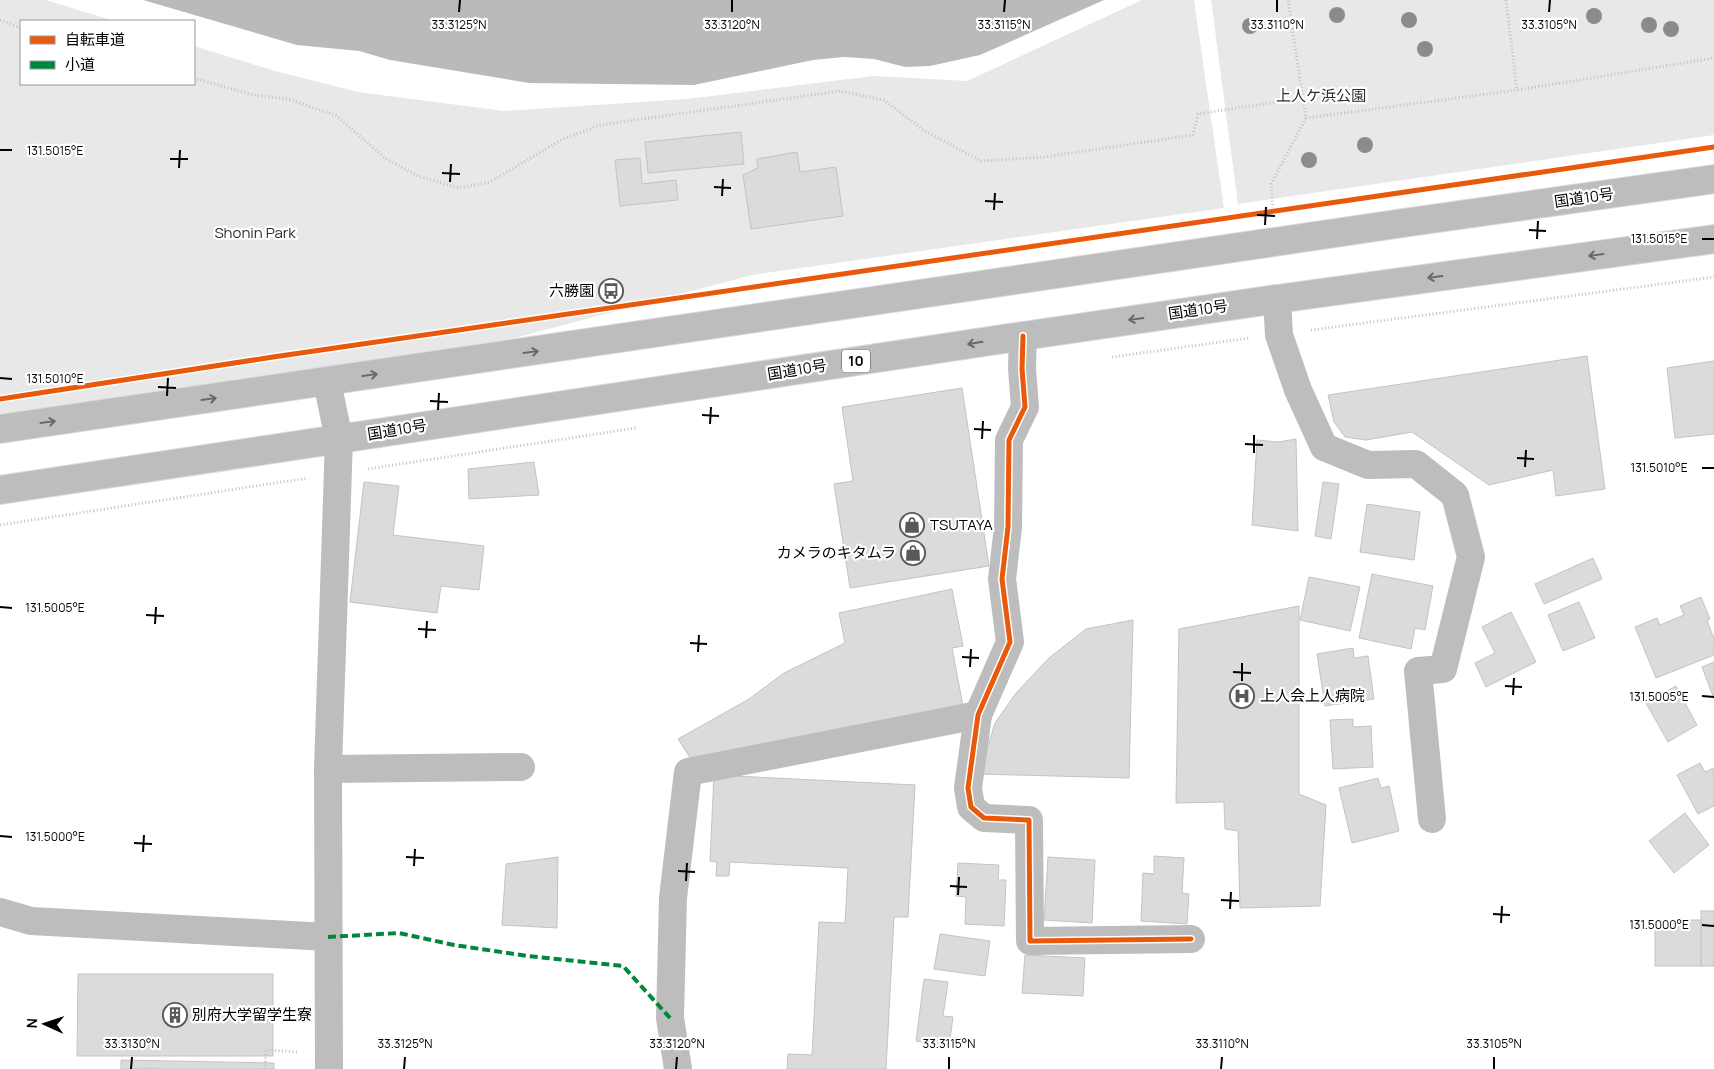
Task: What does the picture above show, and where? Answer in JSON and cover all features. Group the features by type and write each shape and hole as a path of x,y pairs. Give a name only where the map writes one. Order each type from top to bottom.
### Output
{"main road":[{"name":"国道10号","path":"0,430 1273,242 1714,179"},
{"name":"国道10号","path":"0,490 1023,336 1714,239"},
{"path":"1277,299 1279,335 1298,390 1324,447 1368,465 1416,464 1455,495 1471,557 1443,670 1418,671 1432,818"},
{"path":"1023,336 1022,369 1025,407 1010,440 1008,527 1002,579 1010,642 978,715 968,788 971,807 984,818 1029,820 1030,941 1191,939"},
{"path":"326,382 339,439 328,769 329,1069"},
{"path":"678,1069 670,1018 673,898 688,772 978,715"},
{"path":"328,769 520,767"},
{"path":"0,912 31,921 328,937"}],"path":[{"path":"1273,242 1271,184 1306,118 1288,0"},
{"path":"1506,0 1517,90"},
{"path":"0,20 20,28"},
{"path":"1306,118 1517,90 1714,58"},
{"path":"195,78 253,95 288,99 334,115 385,158 418,176 459,188 490,182 563,139 600,125 840,91 884,100 923,130 981,161 1044,157 1193,135 1198,114 1303,98"},
{"path":"0,525 290,481"},
{"path":"265,1069 266,1050 301,1052"},
{"path":"141,1069 156,1069"}],"green space":[{"name":"Shonin Park","path":"0,0 46,0 111,20 20,20 20,85 195,85 195,46 275,71 358,92 504,111 687,99 873,76 967,81 1142,0 1194,0 1224,208 752,275 322,389 0,423"},
{"name":"上人ケ浜公園","path":"1211,0 1714,0 1714,135 1238,204"}],"shaded area":[{"path":"143,0 1104,0 980,55 930,66 905,67 874,59 844,57 813,60 694,85 529,83 390,60 359,51 297,45"}],"building":[{"path":"741,132 744,164 648,173 645,142"},
{"path":"797,152 800,172 836,167 843,216 751,229 743,175 758,168 757,159"},
{"path":"640,158 642,184 676,180 678,200 620,206 615,160"},
{"path":"1587,356 1605,489 1556,496 1553,470 1489,485 1412,432 1366,440 1345,437 1334,422 1328,395"},
{"path":"1714,361 1714,434 1675,438 1667,368"},
{"name":"TSUTAYA","path":"962,388 989,566 850,588 834,484 853,481 842,407"},
{"path":"1296,439 1298,531 1252,525 1257,440 1278,442"},
{"path":"534,462 539,495 469,499 468,469"},
{"path":"364,482 399,486 393,535 484,546 479,590 441,586 437,613 350,602"},
{"path":"1323,482 1339,484 1331,539 1315,536"},
{"path":"1367,504 1420,512 1414,560 1360,552"},
{"path":"1593,558 1602,579 1544,604 1535,584"},
{"path":"1372,574 1433,586 1425,630 1415,628 1411,649 1359,638"},
{"path":"1309,577 1360,587 1350,631 1300,620"},
{"path":"952,589 963,646 952,648 964,711 691,759 678,739 749,699 784,673 845,643 839,613"},
{"path":"1701,597 1710,619 1707,620 1714,639 1714,655 1656,678 1635,627 1657,618 1660,625 1684,615 1680,606"},
{"path":"1579,602 1595,638 1563,651 1548,615"},
{"path":"1299,606 1299,794 1326,805 1320,906 1240,908 1238,831 1225,829 1224,802 1176,803 1179,629"},
{"path":"1511,612 1536,662 1486,687 1475,663 1495,653 1482,627"},
{"path":"1133,620 1129,778 979,774 995,723 1016,693 1049,658 1086,629"},
{"path":"1353,648 1354,658 1368,656 1374,699 1325,706 1317,654"},
{"path":"1714,662 1714,699 1702,667"},
{"path":"1676,686 1697,725 1668,742 1646,703"},
{"path":"1353,719 1353,727 1371,726 1373,767 1333,769 1330,720"},
{"path":"1700,763 1705,772 1714,768 1714,806 1698,814 1677,775"},
{"path":"714,775 915,785 908,917 894,917 886,1069 787,1069 788,1054 812,1055 819,922 845,923 848,868 730,862 729,876 716,876 717,862 710,861"},
{"path":"1378,778 1381,788 1389,786 1399,831 1352,843 1339,788"},
{"path":"1685,813 1709,845 1674,873 1649,841"},
{"path":"1154,856 1184,858 1182,893 1189,894 1187,924 1141,921 1143,873 1154,874"},
{"path":"558,857 557,928 502,925 506,864"},
{"path":"1048,857 1095,860 1092,923 1044,920"},
{"path":"958,863 999,865 998,880 1006,880 1004,926 965,924 966,897 956,896"},
{"path":"1701,911 1714,911 1714,966 1701,966"},
{"path":"1655,920 1701,920 1701,966 1655,966"},
{"path":"940,934 990,941 985,976 934,969"},
{"path":"1025,955 1085,958 1083,996 1022,993"},
{"name":"別府大学留学生寮","path":"78,974 273,974 273,1056 77,1056"},
{"path":"924,979 948,982 943,1016 953,1017 949,1046 916,1041"},
{"path":"121,1060 274,1063 274,1069 121,1069"}],"marked path":[{"path":"328,937 399,933 454,945 528,956 623,966 670,1018"}],"cycle path":[{"path":"0,399 273,357 1714,147"},
{"path":"1023,336 1022,369 1025,407 1009,440 1008,527 1002,579 1010,642 978,715 968,788 971,807 984,818 1029,820 1030,941 1191,939"}],"place":[{"name":"六勝園","path":"611,291"},
{"name":"TSUTAYA","path":"912,525"},
{"name":"カメラのキタムラ","path":"913,553"},
{"name":"上人会上人病院","path":"1242,696"},
{"name":"別府大学留学生寮","path":"175,1015"}]}
